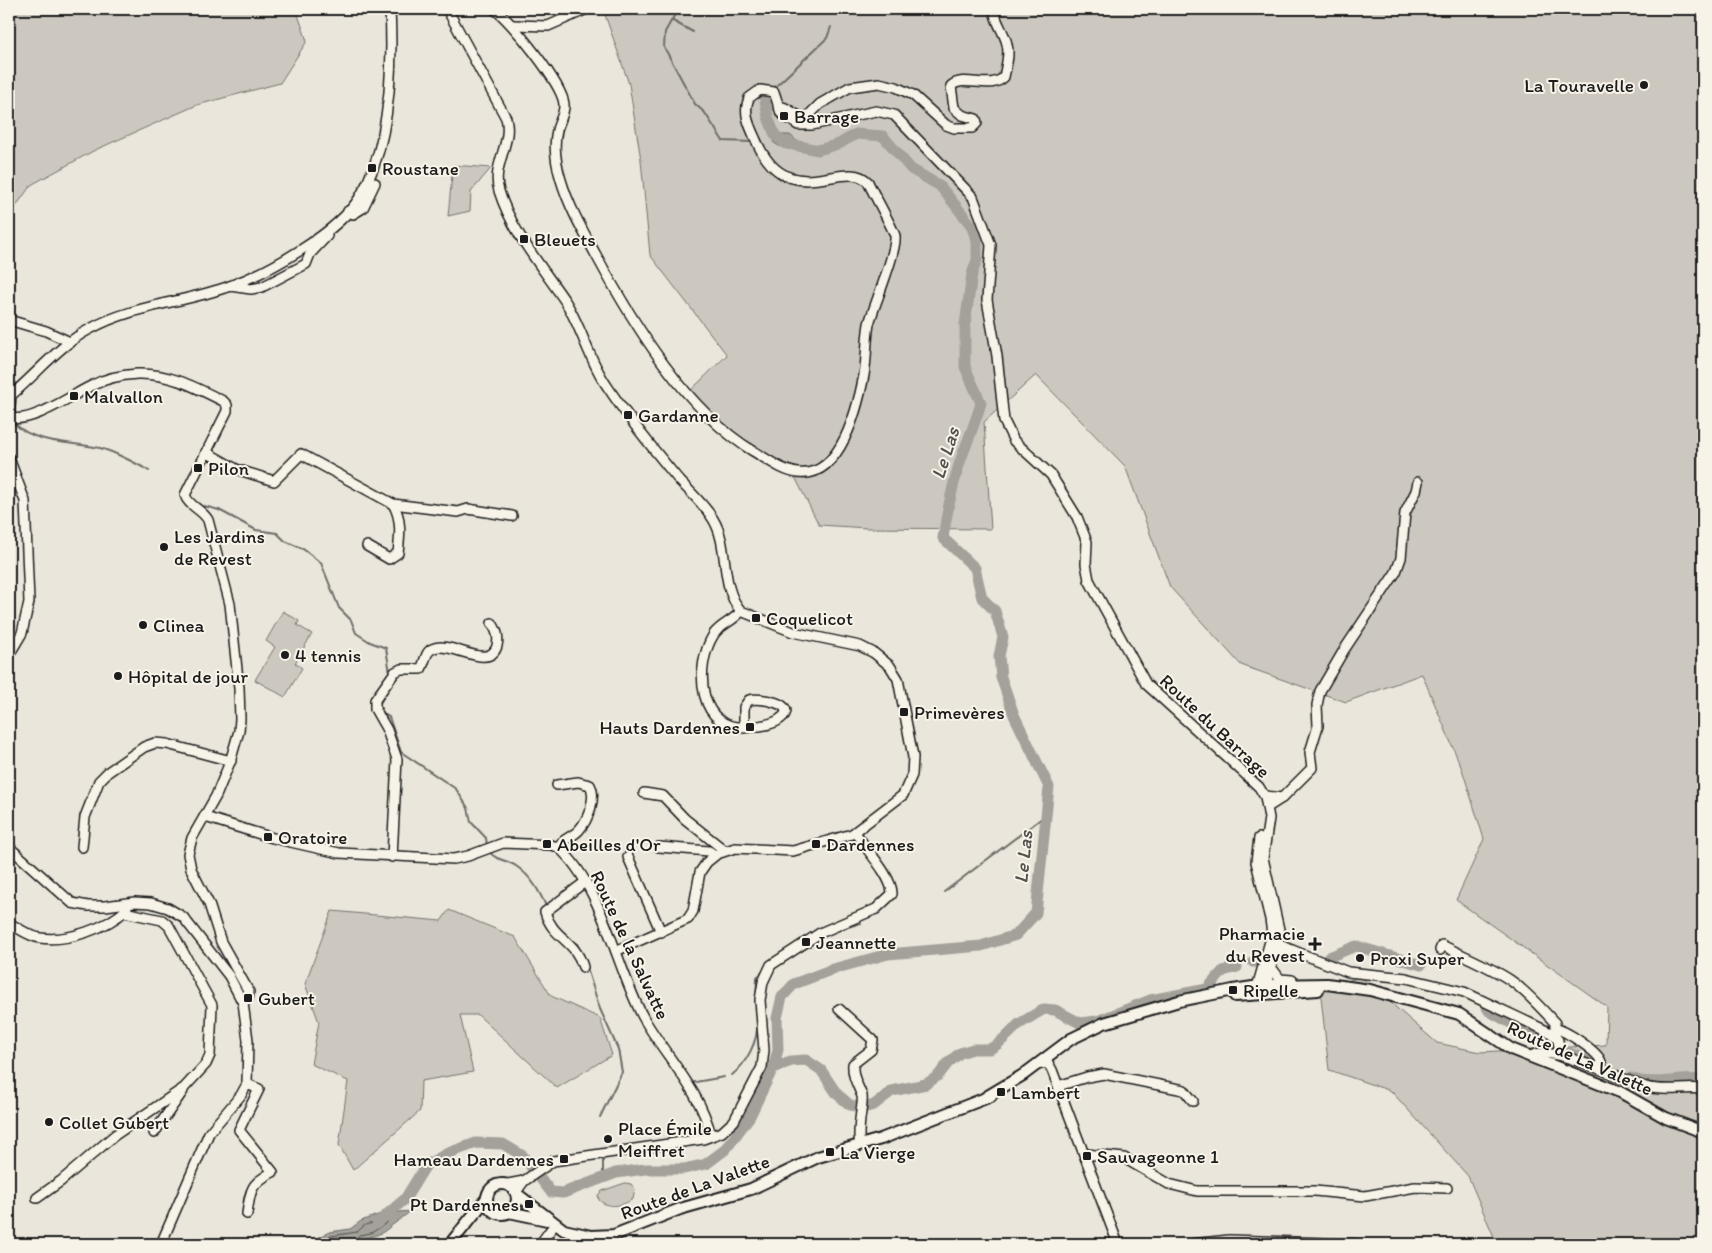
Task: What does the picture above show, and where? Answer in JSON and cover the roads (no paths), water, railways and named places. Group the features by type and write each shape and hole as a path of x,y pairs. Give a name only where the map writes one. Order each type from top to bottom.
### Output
{"main road":[{"name":"Route de La Valette","path":"1043,1065 1056,1050 1077,1035 1160,1006 1262,986 1327,984 1358,987 1440,1007 1458,1014 1502,1044 1620,1092 1666,1118 1703,1132"},
{"name":"Route de La Valette","path":"1236,992 1358,987"},
{"name":"Route de La Valette","path":"509,1212 553,1223 581,1235 614,1235 680,1209 751,1189 806,1162 900,1132 986,1097 1124,1017"},
{"path":"450,1244 469,1220 487,1198 494,1186 508,1184 516,1193 517,1202 509,1212 504,1214 494,1212 481,1213 469,1220"},
{"name":"Route de La Valette","path":"516,1193 553,1223"},
{"path":"487,1198 489,1206 494,1212"}],"street":[{"path":"230,286 251,289 262,287 306,264 310,254 350,212 365,187 382,136 390,78 390,9"},
{"path":"447,9 506,118 508,130 496,180 506,208 546,276 568,306 606,385 676,476 712,518 720,542 730,590 741,611 793,632 860,646 874,653 896,674 913,757 911,780 902,795 855,832 793,851 735,848 724,850 706,862 698,877 690,917 661,932 616,951"},
{"path":"494,9 513,25 548,26 587,9"},
{"path":"778,106 785,107 796,116 806,118 826,100 850,87 879,83 896,87 913,95 946,125 962,129 972,128 976,126 976,119 962,115 954,108 951,86 960,82 994,83 1004,77 1008,53 994,9"},
{"name":"Route du Barrage","path":"513,25 554,81 563,99 564,108 555,148 562,184 580,225 630,314 685,390 718,426 751,450 780,466 800,473 810,473 823,467 838,452 850,424 864,377 870,323 893,251 895,237 868,182 862,177 851,175 822,180 804,180 784,174 771,167 760,152 747,116 747,101 755,92 769,90 775,94 778,106 784,116 792,122 807,125 876,111 890,114 898,118 917,142 949,171 973,197 991,245 987,300 997,356 1001,408 1011,437 1049,472 1077,518 1087,542 1086,564 1089,580 1146,684 1232,762 1265,796 1269,818 1263,858 1278,925 1262,986"},
{"path":"243,1003 248,998 249,992 221,942 209,904 189,863 188,854 192,838 205,817 231,761 239,731 239,688 230,604 208,520 202,511 188,502 185,497 227,411 226,402 180,380 166,376 137,374 112,378 92,385 49,409 21,418 9,417 10,396 70,342 89,329 128,313 230,286 301,250 350,212 363,208 375,183"},
{"path":"9,320 46,331 70,342"},
{"path":"206,452 236,469 274,481 301,454 393,504 458,512 468,508 512,516"},
{"path":"9,458 25,501 29,602 22,632 9,655"},
{"path":"1268,807 1282,798 1312,768 1310,752 1318,726 1318,700 1322,687 1398,568 1405,513 1416,491 1418,482"},
{"path":"367,546 389,559 398,553 400,530 398,511 393,504"},
{"path":"741,611 715,632 705,661 703,673 704,692 711,712 729,726 744,728 778,721 784,716 784,708 776,702 756,698 749,700 744,707 744,728"},
{"path":"392,857 397,760 390,737 374,705 376,696 390,677 402,669 421,669 429,651 440,646 480,657 492,654 496,648 498,638 492,624"},
{"path":"82,847 85,816 99,781 108,772 144,747 155,744 167,744 231,761"},
{"path":"205,817 303,846 350,854 459,859 506,842 558,847 562,841 580,829 591,805 593,792 590,785 583,782 557,785"},
{"path":"644,793 663,796 685,819 724,850"},
{"path":"1265,796 1282,798"},
{"path":"516,1193 525,1180 550,1162 600,1152 711,1136 722,1132 734,1121 762,1068 764,1050 760,1000 770,967 820,933 868,913 891,897 892,890 882,869 855,832"},
{"path":"9,847 72,903 88,906 106,906 135,902 152,903 168,908 183,917 228,976 243,1003 248,1040 246,1084 242,1095 209,1133 161,1244"},
{"name":"Route de la Salvatte","path":"558,847 585,882 643,1016 687,1084 708,1124 711,1136"},
{"path":"660,847 709,851 715,855"},
{"path":"628,856 661,932"},
{"path":"583,967 574,946 554,930 546,916 549,910 585,882"},
{"path":"9,923 39,938 63,937 92,931 124,912 135,902"},
{"path":"37,1198 61,1181 115,1135 184,1088 198,1075 210,1055 212,1005 169,926 162,920 124,912"},
{"path":"1274,943 1356,974 1406,978 1464,992 1555,1032 1572,1036 1599,1058 1601,1067"},
{"path":"1440,950 1442,945 1460,955 1471,958 1511,980 1554,1021 1560,1051"},
{"path":"1271,954 1292,950"},
{"name":"Route du Barrage","path":"1262,986 1271,967 1271,954"},
{"path":"1271,967 1276,976 1283,980 1327,984"},
{"path":"1262,986 1305,990"},
{"path":"839,1009 874,1040 871,1050 853,1064 861,1102 859,1114 860,1144"},
{"path":"1530,1057 1538,1053 1560,1051 1646,1087 1703,1089"},
{"path":"1043,1065 1057,1082 1086,1154 1118,1244"},
{"path":"1057,1082 1104,1074 1184,1090 1193,1101"},
{"path":"246,1084 259,1089 239,1130 274,1172 262,1178 251,1189 247,1214"},
{"path":"154,1133 184,1088"},
{"path":"1086,1154 1124,1158 1169,1184 1197,1191 1315,1191 1365,1196 1415,1187 1446,1188"},
{"path":"508,1184 525,1180"},
{"path":"540,1244 553,1223"},
{"path":"1191,1244 1228,1240 1356,1244"}],"water":[{"path":"775,135 790,135 798,142 798,146 791,149 782,147 773,142"},
{"path":"411,1211 382,1233 362,1240 357,1244 307,1244 329,1232 350,1229 361,1221 383,1213"}],"waterway":[{"path":"678,9 665,32 664,47 695,104 705,113 723,141 752,142"},
{"path":"671,20 693,32"},
{"path":"776,86 827,38 831,27"},
{"name":"Le Las","path":"377,1223 405,1199 426,1165 446,1154 476,1143 503,1144 523,1156 551,1192 563,1193 616,1173 645,1169 684,1169 706,1164 726,1149 750,1116 773,1068 778,1050 777,1018 782,997 794,984 833,969 888,954 981,946 1016,935 1036,913 1049,787 1014,715 1001,677 999,656 1003,637 995,611 982,598 975,568 943,538 957,471 981,403 965,367 965,325 972,274 977,260 977,242 971,225 940,186 911,169 883,136 856,134 839,144 818,150 784,143 775,135 768,117 764,95"},
{"path":"15,424 23,431 44,439 100,448 125,458 149,471"},
{"path":"204,506 219,510 256,530 277,533 285,541 303,549 321,563 339,608 351,620 356,633 370,642 386,648 390,673"},
{"path":"388,689 379,705 384,714 389,717 401,752 456,789 468,808 471,822 486,838 487,846"},
{"path":"944,892 1046,815"},
{"path":"489,851 494,856 513,864 526,875 538,890 547,908"},
{"path":"550,914 558,927"},
{"path":"832,932 861,923"},
{"path":"568,938 577,943 581,953"},
{"path":"793,956 810,946"},
{"path":"1329,957 1356,946 1421,965"},
{"path":"584,959 600,1009 618,1049 622,1072 600,1117"},
{"path":"1253,962 1260,962"},
{"path":"773,1068 791,1061 806,1060 821,1070 837,1094 850,1105 863,1108 874,1105 892,1091 926,1084 938,1076 948,1063 960,1053 973,1049 990,1049 1019,1024 1044,1009 1055,1010 1080,1023 1097,1021 1150,1000 1207,989 1223,971 1237,967"},
{"path":"756,1002 757,977 766,969"},
{"path":"1486,1006 1489,1011 1550,1045 1586,1060"},
{"path":"732,1075 742,1065 751,1051 756,1036 757,1022"},
{"path":"690,1083 724,1077"},
{"path":"1631,1078 1647,1082 1703,1080"},
{"path":"603,1157 603,1178"}],"place":[{"name":"La Touravelle","path":"1644,85"},
{"name":"Barrage","path":"784,116"},
{"name":"Roustane","path":"372,168"},
{"name":"Bleuets","path":"524,239"},
{"name":"Malvallon","path":"74,396"},
{"name":"Gardanne","path":"628,415"},
{"name":"Pilon","path":"198,468"},
{"name":"Les Jardins de Revest","path":"164,547"},
{"name":"Coquelicot","path":"756,618"},
{"name":"Clinea","path":"143,625"},
{"name":"4 tennis","path":"285,655"},
{"name":"Hôpital de jour","path":"118,676"},
{"name":"Primevères","path":"904,712"},
{"name":"Hauts Dardennes","path":"750,727"},
{"name":"Oratoire","path":"268,837"},
{"name":"Abeilles d'Or","path":"547,844"},
{"name":"Dardennes","path":"816,844"},
{"name":"Jeannette","path":"806,942"},
{"name":"Pharmacie du Revest","path":"1315,944"},
{"name":"Proxi Super","path":"1360,958"},
{"name":"Ripelle","path":"1233,990"},
{"name":"Gubert","path":"248,998"},
{"name":"Lambert","path":"1001,1092"},
{"name":"Collet Gubert","path":"49,1122"},
{"name":"Place Émile Meiffret","path":"608,1139"},
{"name":"La Vierge","path":"830,1152"},
{"name":"Sauvageonne 1","path":"1087,1156"},
{"name":"Hameau Dardennes","path":"564,1159"},
{"name":"Pt Dardennes","path":"529,1204"}]}
